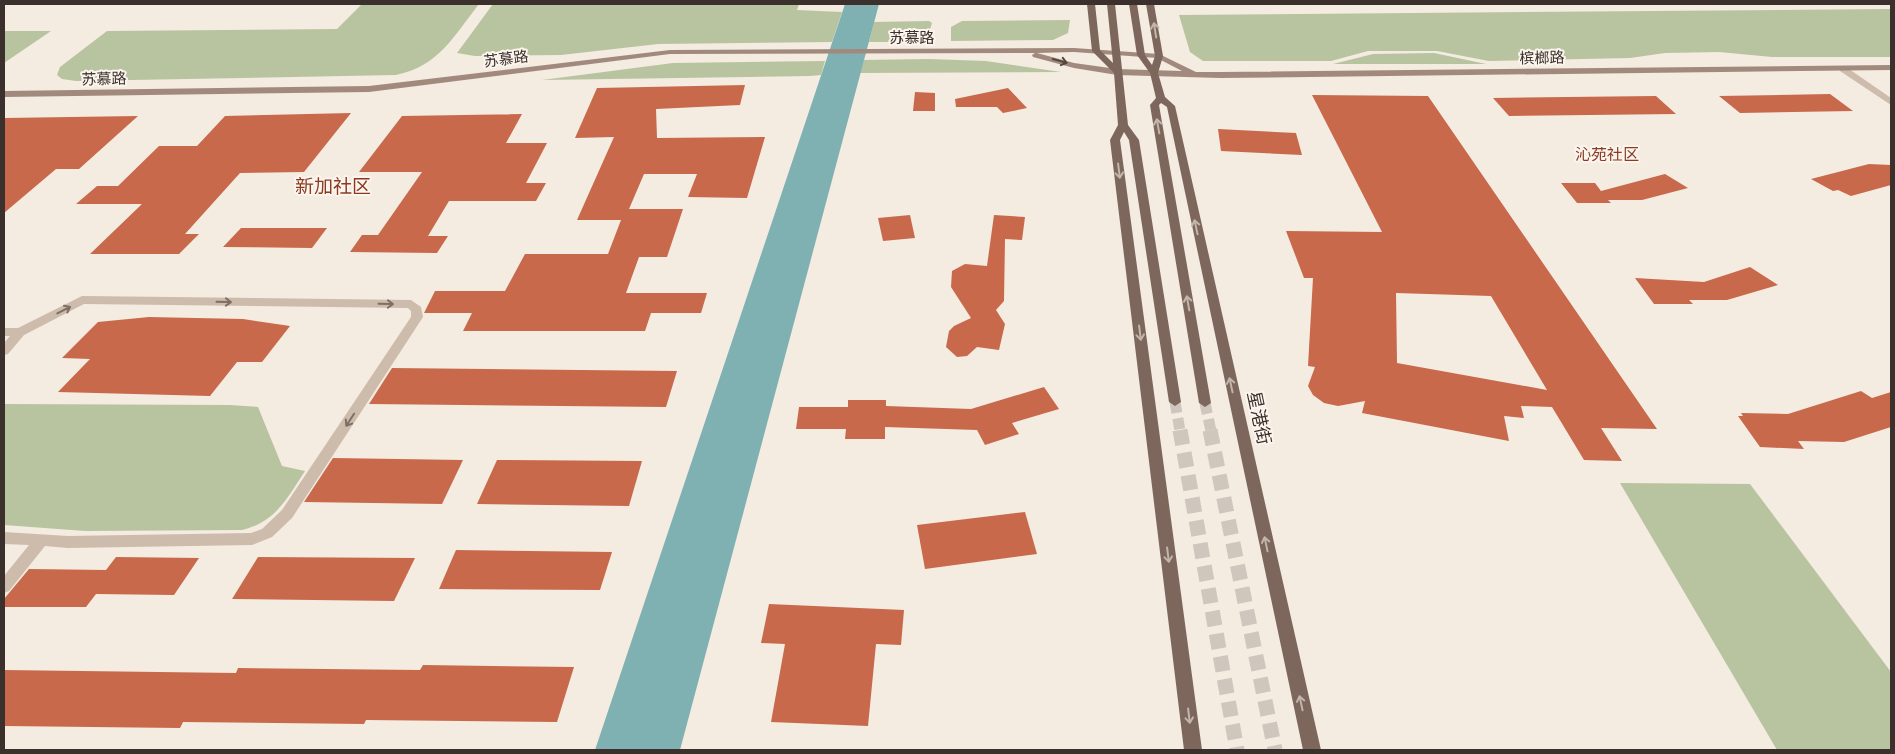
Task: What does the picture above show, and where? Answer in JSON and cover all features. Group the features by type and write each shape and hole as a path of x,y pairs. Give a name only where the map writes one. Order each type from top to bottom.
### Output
{"main road":[{"path":"1091,4 1096,52 1117,72"},
{"path":"1111,4 1123,125 1134,140 1175,402"},
{"name":"星港街","path":"1133,4 1141,55 1154,72 1161,98 1171,106 1312,750"},
{"path":"1150,4 1159,56 1154,72"},
{"name":"苏慕路","path":"1012,51 1083,67 1117,72 1194,74"},
{"name":"苏慕路","path":"4,94 369,90 670,52 1096,52 1159,56 1194,74"},
{"name":"槟榔路","path":"1194,74 1891,68"},
{"name":"星港街","path":"1161,98 1154,105 1205,403"},
{"path":"1123,125 1115,140 1193,750"}],"street":[{"path":"1843,69 1891,102"},
{"path":"4,351 20,332 82,300 411,304 417,310 417,317 287,514 267,533 252,539 224,540 42,540 4,538"},
{"path":"4,332 20,332"},
{"path":"4,587 42,540"}],"green space":[{"path":"479,4 453,39 434,57 411,71 396,75 76,81 62,79 57,75 60,67 107,31 337,29 361,5"},
{"path":"493,4 799,4 797,10 842,12 832,42 658,44 561,55 475,56 457,53"},
{"path":"1891,9 1891,57 1772,57 1719,52 1665,53 1630,58 1489,61 1437,51 1368,51 1331,61 1203,61 1190,52 1179,15"},
{"path":"1070,20 1068,33 1053,40 951,41 951,27 962,21"},
{"path":"929,21 932,23 927,39 923,42 869,42 874,22"},
{"path":"4,31 51,31 4,63"},
{"path":"1434,53 1486,64 1333,64 1373,54"},
{"path":"929,59 986,61 1061,72 860,73 864,60"},
{"path":"825,61 821,75 810,76 542,80 673,63"},
{"path":"4,404 230,405 258,407 282,466 305,471 280,508 264,521 242,530 85,531 4,525"},
{"path":"1620,483 1750,484 1891,672 1891,750 1777,750"}],"water":[{"path":"845,4 879,4 680,750 595,750"}],"building":[{"path":"745,85 740,105 656,109 657,138 765,137 747,198 688,197 697,174 644,174 629,209 683,209 667,257 639,257 626,293 707,293 701,313 651,313 645,331 463,331 472,313 424,313 435,291 505,291 525,254 608,254 621,220 577,220 614,137 575,138 597,88"},
{"path":"1008,88 1027,108 1003,113 997,107 956,107 955,99"},
{"path":"915,92 935,93 935,111 913,111"},
{"path":"1830,94 1853,111 1740,113 1719,96"},
{"path":"1312,95 1428,96 1657,429 1601,428 1622,461 1584,460 1552,407 1521,406 1524,418 1504,416 1509,441 1362,413 1365,401 1338,406 1324,403 1313,395 1308,386 1315,367 1308,366 1313,278 1304,278 1286,231 1382,232","holes":["1396,293 1491,296 1547,390 1397,363"]},
{"path":"1656,96 1676,114 1509,116 1493,98"},
{"path":"351,113 304,172 240,173 185,234 199,234 179,254 90,254 142,204 76,204 97,186 118,186 159,146 197,146 225,116"},
{"path":"522,114 506,143 547,143 526,183 546,183 536,201 449,201 428,236 448,236 437,253 350,252 362,235 378,235 422,172 359,172 402,116"},
{"path":"138,116 79,169 56,169 4,213 4,118"},
{"path":"1218,129 1296,133 1302,155 1221,151"},
{"path":"1869,164 1891,165 1891,185 1851,196 1838,190 1833,191 1811,179"},
{"path":"1665,174 1688,188 1642,200 1608,200 1611,203 1577,203 1561,183 1595,183 1601,191"},
{"path":"910,215 915,238 883,241 878,218"},
{"path":"994,215 1025,217 1022,240 1005,239 1004,301 996,310 1005,324 999,350 977,347 967,356 957,357 946,347 949,331 954,326 971,318 951,287 952,271 965,264 987,266"},
{"path":"241,228 327,228 312,248 223,247"},
{"path":"1750,267 1778,285 1727,300 1689,300 1693,304 1654,304 1635,278 1704,282"},
{"path":"149,317 243,319 290,326 262,362 237,362 210,396 58,392 90,359 62,358 98,322"},
{"path":"392,368 677,371 666,407 369,404"},
{"path":"1044,387 1059,409 1012,423 1019,434 985,445 977,430 885,427 885,439 845,439 846,429 796,429 799,407 848,407 848,400 886,400 886,406 971,409"},
{"path":"1861,391 1872,398 1891,392 1891,427 1844,442 1798,441 1804,449 1760,447 1738,416 1743,416 1741,413 1788,414"},
{"path":"333,458 463,460 442,504 304,502"},
{"path":"497,460 642,461 629,506 477,504"},
{"path":"1025,512 1037,554 925,569 917,525"},
{"path":"456,550 612,552 600,590 439,589"},
{"path":"116,557 199,558 174,595 96,594 86,607 4,607 4,599 29,569 106,570"},
{"path":"258,557 415,558 394,601 232,599"},
{"path":"769,604 904,610 901,645 876,644 868,726 771,722 785,644 761,643"},
{"path":"423,665 574,667 557,722 366,720 364,724 183,722 180,728 4,726 4,670 236,673 238,668 420,670"}],"tunnel":[{"path":"1175,402 1180,431"},
{"path":"1205,403 1211,431"},
{"path":"1180,430 1237,750"},
{"path":"1210,430 1275,750"}],"district":[{"name":"沁苑社区","path":"1607,154"},
{"name":"新加社区","path":"333,186"}]}
